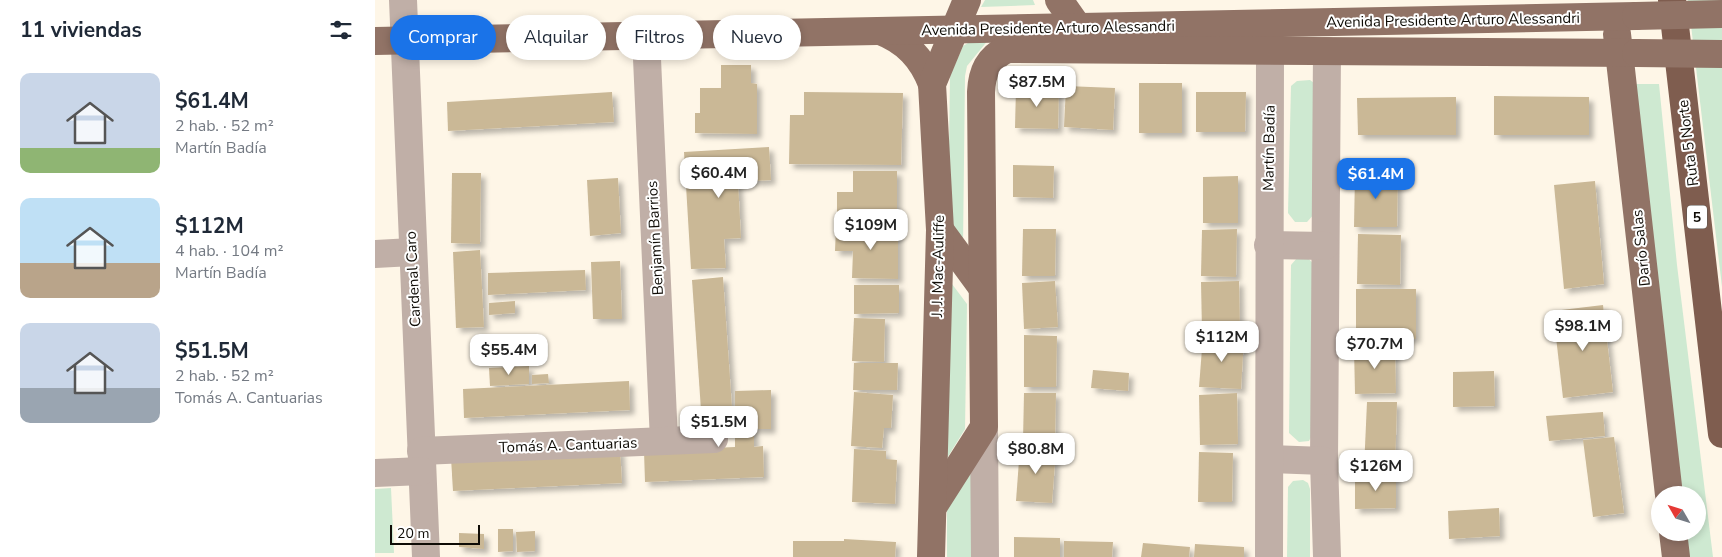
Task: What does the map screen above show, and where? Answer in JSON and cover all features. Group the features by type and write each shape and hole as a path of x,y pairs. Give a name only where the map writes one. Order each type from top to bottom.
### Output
{"highway":[{"name":"Ruta 5 Norte","path":"1672,0 1722,434"}],"main road":[{"name":"J. J. Mac-Auliffe","path":"931,557 940,230 932,84 967,0"},
{"path":"1059,0 1078,27"},
{"name":"Avenida Presidente Arturo Alessandri","path":"703,35 1078,27 1622,11 1722,14"},
{"name":"Darío Salas","path":"1622,11 1628,53 1668,486"},
{"path":"880,31 894,36 917,55 932,84"},
{"name":"Avenida Presidente Arturo Alessandri","path":"496,39 616,37"},
{"name":"Avenida Presidente Arturo Alessandri","path":"375,41 390,41"},
{"name":"Avenida Presidente Arturo Alessandri","path":"981,286 982,76 989,62 996,54 1007,49 1722,54"},
{"path":"933,507 984,427 981,286 940,230"},
{"path":"1674,541 1676,557"}],"street":[{"name":"Cardenal Caro","path":"403,0 403,15"},
{"name":"Martín Badía","path":"1269,557 1268,245 1270,50"},
{"path":"1327,51 1324,461 1327,557"},
{"name":"Cardenal Caro","path":"404,60 426,557"},
{"name":"Benjamín Barrios","path":"647,60 664,441"},
{"path":"1268,245 1325,246"},
{"path":"375,254 412,252"},
{"path":"984,427 985,557"},
{"name":"Tomás A. Cantuarias","path":"375,473 421,461 664,441 714,439"},
{"path":"1270,459 1324,461"}],"green space":[{"path":"985,0 1033,0 1035,5 981,7"},
{"path":"1688,0 1722,0 1722,287"},
{"path":"989,39 967,66 965,76 963,246 948,222 950,76 963,46 968,43"},
{"path":"1310,80 1314,83 1315,213 1307,222 1295,222 1288,213 1291,86 1297,81"},
{"path":"1635,84 1659,84 1677,265 1704,486 1679,486"},
{"path":"1297,258 1308,258 1316,267 1311,437 1309,441 1299,442 1289,433 1291,265"},
{"path":"946,276 967,304 965,429 944,463"},
{"path":"971,469 973,557 947,557 947,510"},
{"path":"1303,480 1308,483 1310,489 1310,557 1287,557 1288,487 1293,481"},
{"path":"391,488 394,553 375,553 375,489"},
{"path":"1706,500 1713,557 1687,557 1685,541 1706,541"}],"building":[{"path":"721,65 751,65 751,83 757,84 757,134 695,133 695,113 700,113 700,88 721,88"},
{"path":"1139,83 1182,83 1182,133 1139,133"},
{"path":"1066,86 1115,88 1113,130 1064,127"},
{"path":"1016,87 1059,88 1058,129 1015,128"},
{"path":"612,92 614,122 448,131 447,102"},
{"path":"804,92 903,93 901,165 789,164 790,115 804,115"},
{"path":"1196,92 1246,92 1245,132 1196,132"},
{"path":"1494,96 1589,97 1589,135 1494,135"},
{"path":"1456,97 1456,135 1358,135 1357,98"},
{"path":"769,147 771,180 738,182 741,238 724,239 726,268 691,269 684,152"},
{"path":"1013,165 1054,166 1053,198 1013,197"},
{"path":"853,171 897,171 897,225 837,225 837,192 853,192"},
{"path":"452,173 481,173 480,244 451,243"},
{"path":"1355,174 1398,174 1397,227 1354,227"},
{"path":"1238,176 1238,223 1203,223 1203,177"},
{"path":"618,178 621,233 590,236 587,180"},
{"path":"1595,181 1604,284 1564,289 1554,185"},
{"path":"836,227 898,228 898,279 852,278 853,251 835,251"},
{"path":"1023,229 1056,229 1055,276 1022,276"},
{"path":"1237,229 1236,277 1201,276 1202,230"},
{"path":"1358,234 1401,235 1400,285 1357,284"},
{"path":"480,250 484,327 456,328 453,252"},
{"path":"620,261 622,319 593,319 591,262"},
{"path":"585,270 586,290 488,295 488,273"},
{"path":"723,277 732,408 701,410 692,280"},
{"path":"1055,281 1058,327 1024,329 1022,283"},
{"path":"1239,281 1240,330 1202,331 1201,282"},
{"path":"854,285 899,285 899,313 854,314"},
{"path":"1356,289 1416,289 1416,339 1356,339"},
{"path":"515,301 515,313 489,315 489,303"},
{"path":"1603,305 1613,392 1563,398 1553,311"},
{"path":"854,318 885,319 884,362 852,361"},
{"path":"1024,335 1057,336 1056,387 1024,387"},
{"path":"1203,336 1244,338 1241,389 1199,387"},
{"path":"1395,346 1396,393 1355,394 1354,347"},
{"path":"854,363 898,363 897,390 853,390"},
{"path":"529,366 529,384 490,386 489,368"},
{"path":"1093,370 1129,373 1128,391 1091,388"},
{"path":"1494,371 1495,406 1453,407 1453,372"},
{"path":"548,374 549,383 532,384 532,375"},
{"path":"629,381 630,410 464,418 463,389"},
{"path":"771,390 771,429 754,429 754,447 763,446 764,477 645,482 644,451 735,447 735,391"},
{"path":"854,392 893,395 891,428 884,428 882,448 851,446"},
{"path":"1024,393 1056,393 1055,441 1023,441"},
{"path":"1237,393 1238,444 1200,445 1199,395"},
{"path":"1367,402 1397,402 1395,470 1364,469"},
{"path":"1603,412 1605,436 1549,441 1546,416"},
{"path":"1614,437 1624,513 1593,517 1583,440"},
{"path":"1020,447 1056,449 1052,503 1016,501"},
{"path":"620,449 622,483 453,491 451,458"},
{"path":"854,449 886,451 886,459 897,460 895,504 852,502"},
{"path":"1199,452 1233,453 1232,502 1198,502"},
{"path":"1396,474 1396,508 1355,509 1355,475"},
{"path":"1499,508 1500,536 1449,539 1448,511"},
{"path":"498,529 513,529 513,551 498,552"},
{"path":"535,531 535,551 517,552 516,532"},
{"path":"459,533 484,534 484,549 459,547"},
{"path":"1014,537 1060,538 1060,557 1014,557"},
{"path":"844,539 896,542 895,557 793,557 793,541 844,541"},
{"path":"1064,541 1113,542 1112,557 1064,557"},
{"path":"1143,543 1190,547 1189,557 1141,557"},
{"path":"1195,544 1244,547 1244,557 1194,557"}]}
